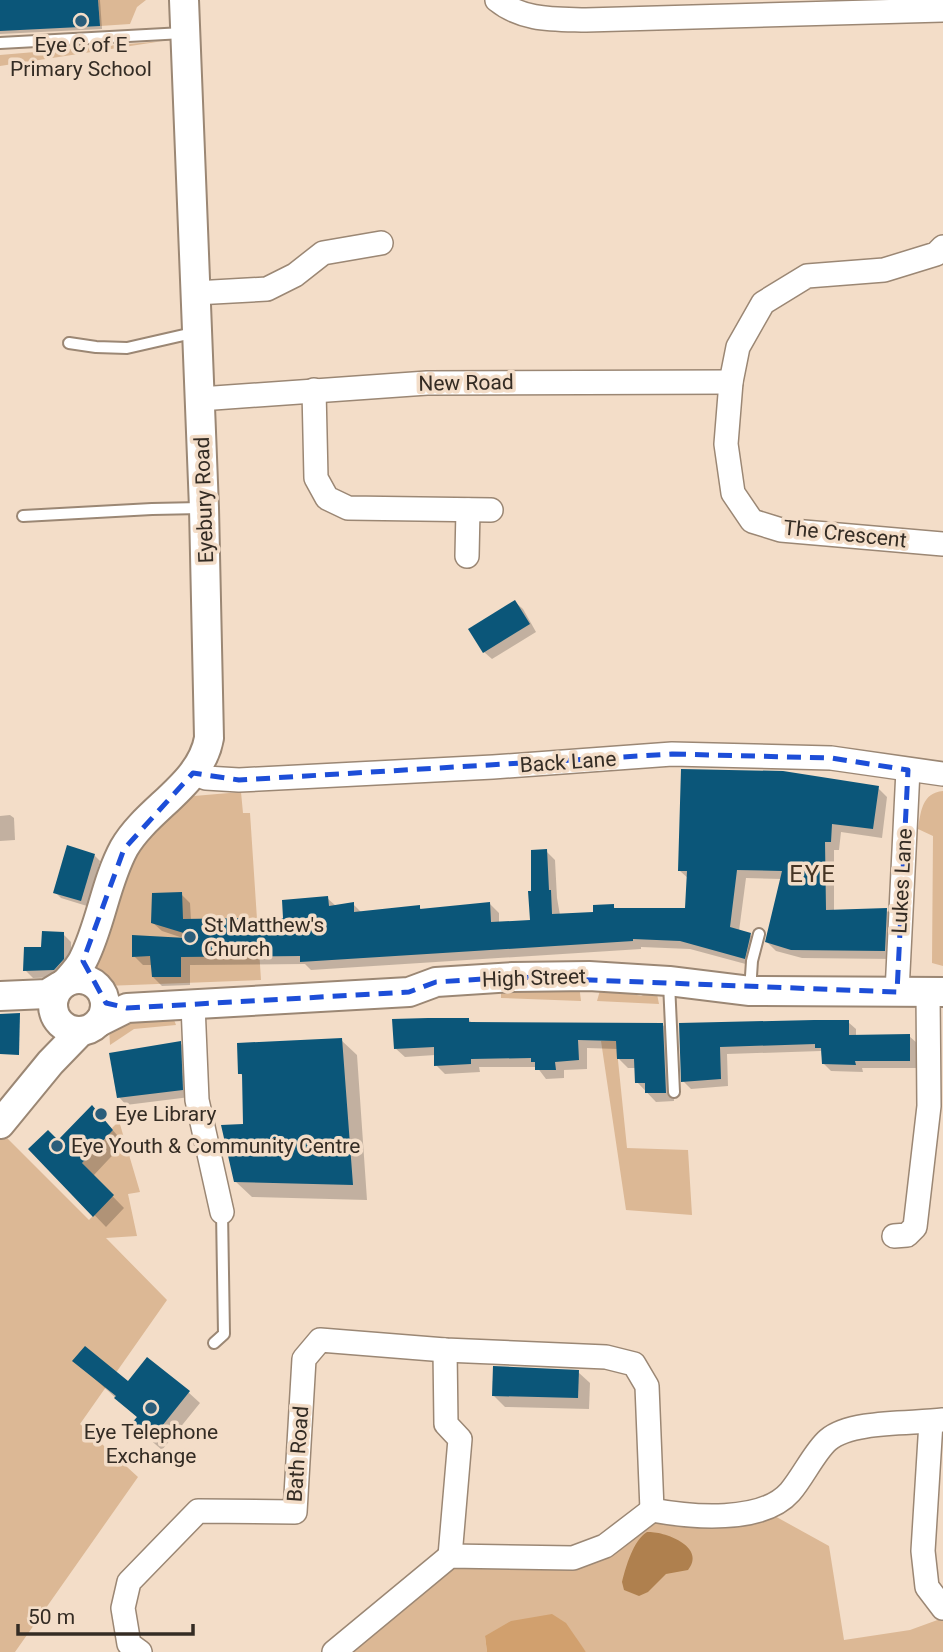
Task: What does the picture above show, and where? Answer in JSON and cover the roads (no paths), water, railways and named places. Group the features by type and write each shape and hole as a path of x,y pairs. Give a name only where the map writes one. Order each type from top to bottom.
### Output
{"street":[{"name":"Eyebury Road","path":"84,1002 124,849 144,821 193,773 206,753 209,738 204,508 184,0"},
{"path":"497,0 535,18 586,20 943,10"},
{"path":"195,293 267,289 295,275 323,253 381,243"},
{"name":"The Crescent","path":"943,247 936,254 884,270 807,276 763,303 738,347 731,382 726,444 733,493 752,521 781,530 943,544"},
{"name":"New Road","path":"200,399 428,383 731,382"},
{"path":"314,390 316,478 327,498 348,508 479,510 467,556"},
{"name":"Back Lane","path":"193,773 206,778 239,780 493,767 672,754 831,758 943,774"},
{"name":"Lukes Lane","path":"897,992 908,770"},
{"name":"High Street","path":"84,1002 193,1005 409,992 436,982 589,976 669,981 750,991 936,992"},
{"path":"894,1236 907,1235 915,1227 929,1106 936,992"},
{"path":"0,1124 50,1063 84,1002 13,996"},
{"path":"193,1005 197,1100 222,1212"},
{"name":"Bath Road","path":"140,1652 129,1644 122,1608 129,1582 198,1511 295,1512 304,1359 320,1340 445,1350 607,1357 634,1364 647,1386 652,1510"},
{"path":"445,1350 446,1424 460,1439 450,1556"},
{"path":"334,1652 450,1556 573,1558 605,1546 652,1510 713,1517 762,1509 788,1494 829,1439 862,1426 937,1421 923,1550 927,1587 943,1608"}],"lane":[{"path":"0,43 186,33"},
{"path":"69,343 127,348 197,332"},
{"path":"23,516 204,508"},
{"path":"750,991 752,961 760,934"},
{"path":"669,981 674,1092"},
{"path":"215,1343 224,1334 222,1212"}],"place":[{"name":"Eye C of E Primary School","path":"81,21"},
{"name":"St Matthew's Church","path":"190,937"},
{"name":"Eye Library","path":"101,1114"},
{"name":"Eye Youth & Community Centre","path":"57,1146"},
{"name":"Eye Telephone Exchange","path":"151,1408"}],"district":[{"name":"EYE","path":"813,874"}]}
